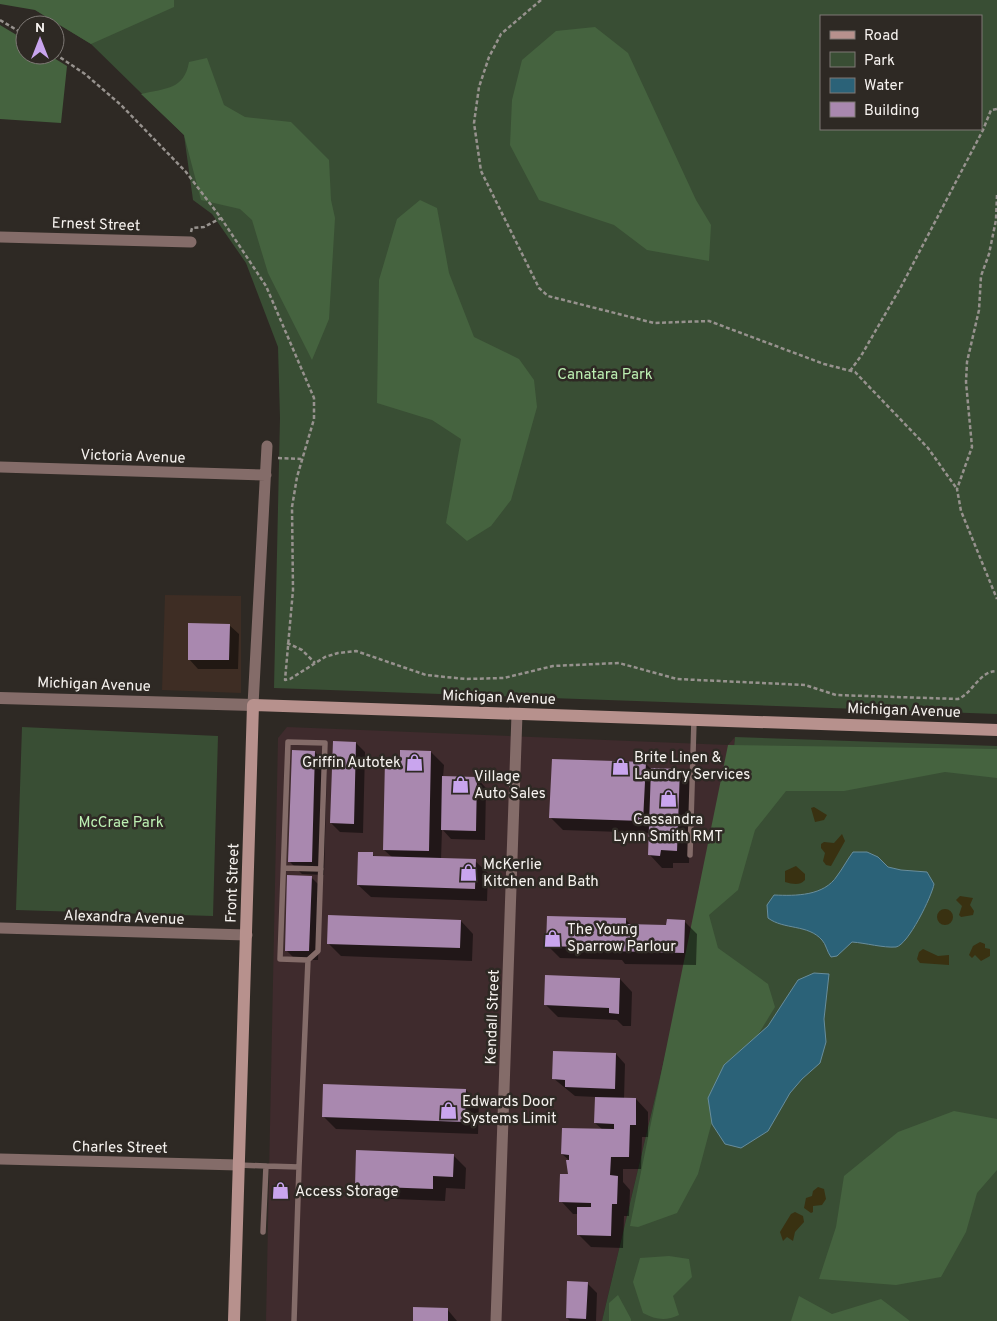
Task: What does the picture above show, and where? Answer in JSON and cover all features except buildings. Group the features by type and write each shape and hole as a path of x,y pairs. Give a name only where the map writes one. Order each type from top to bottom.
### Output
{"main road":[{"name":"Michigan Avenue","path":"253,706 997,730"},
{"name":"Front Street","path":"234,1321 253,706"}],"street":[{"name":"Ernest Street","path":"0,237 191,242"},
{"name":"Front Street","path":"253,706 267,446"},
{"name":"Victoria Avenue","path":"0,467 266,475"},
{"name":"Michigan Avenue","path":"0,698 253,706"},
{"name":"Kendall Street","path":"496,1321 517,714"},
{"name":"Alexandra Avenue","path":"0,928 247,935"},
{"name":"Charles Street","path":"0,1159 239,1164"}],"lane":[{"path":"690,855 694,720"},
{"path":"288,742 325,743 321,869 318,951 308,960 280,959 288,742"},
{"path":"284,868 321,869"},
{"path":"294,1321 308,960"},
{"path":"239,1164 299,1167"},
{"path":"263,1232 266,1166"}],"path":[{"path":"541,0 501,34 489,57 479,87 474,123 481,171 509,231 539,288 548,296 654,323 695,321 717,323 861,376 870,388 928,448 957,489 961,511 997,599"},
{"path":"0,20 15,29"},
{"path":"65,61 85,74 121,105 186,172 221,218 266,286 314,398 314,419 301,459 292,507 293,590 284,680 290,679 315,663 338,653 356,651 426,675 466,679 504,678 533,670 563,665 618,663 677,679 805,685 836,695 958,699 964,697 985,674 997,671"},
{"path":"850,372 902,285 983,130 991,110 997,109"},
{"path":"957,489 972,447 966,382 967,362 979,310 981,276 989,254 996,220 997,196"},
{"path":"191,242 192,228 204,227 221,218"},
{"path":"278,458 301,459"},
{"path":"287,643 302,650 315,663"}],"shaded area":[{"path":"165,595 241,596 241,693 162,690"},
{"path":"287,727 728,745 735,737 731,778 602,1321 266,1321 278,738"}],"green space":[{"path":"0,0 174,0 174,7 91,44 65,28 65,15 43,15 35,10 0,4"},
{"name":"Canatara Park","path":"19,0 997,0 997,714 274,688 280,418 278,347 246,263 212,214 193,200 184,135 91,44 65,28 65,15 44,15"},
{"path":"0,25 15,34 15,65 67,66 61,123 0,119"},
{"path":"595,27 628,53 696,200 711,225 709,261 647,250 614,225 539,200 510,145 512,100 522,60 556,31"},
{"path":"207,58 224,105 245,117 291,122 329,160 331,200 335,218 329,319 312,360 268,273 252,220 240,209 201,200 184,135 141,94 166,89 178,83 187,71 189,62"},
{"path":"420,200 437,208 449,273 474,337 519,359 534,380 537,407 511,500 491,526 467,541 446,523 461,439 432,420 377,403 379,280 397,219"},
{"name":"McCrae Park","path":"22,727 218,736 213,916 16,910"},
{"path":"735,737 997,746 997,1321 602,1321 731,778"},
{"path":"728,745 997,749 997,778 945,772 844,791 786,791 755,830 738,890 709,915 718,948 768,984 775,1007 740,1064 714,1114 698,1174 677,1213 638,1227 630,1226"},
{"path":"954,1111 997,1119 997,1170 977,1193 966,1232 941,1277 896,1285 819,1279 836,1227 844,1176 898,1132"},
{"path":"669,1256 689,1259 692,1277 673,1296 679,1315 665,1319 652,1317 643,1313 633,1282 640,1258"},
{"path":"618,1295 631,1321 609,1321 609,1303"},
{"path":"799,1296 832,1314 881,1299 910,1321 791,1321"}],"sand":[{"path":"814,807 827,815 824,820 815,822 811,808"},
{"path":"842,834 845,841 831,866 826,865 823,861 825,853 821,848 821,844 824,842 834,843"},
{"path":"796,866 805,874 805,880 798,884 785,882 785,871"},
{"path":"960,896 973,898 970,905 974,911 973,915 961,917 959,915 962,906 956,900"},
{"path":"945,909 953,917 945,925 937,917"},
{"path":"980,942 985,944 985,948 990,949 990,956 981,961 975,955 972,958 969,955 973,946"},
{"path":"923,949 938,956 949,955 949,965 920,963 917,959 919,952"},
{"path":"818,1187 824,1189 826,1199 822,1205 813,1206 813,1212 811,1213 804,1208 806,1198 812,1196 813,1191"},
{"path":"795,1212 803,1216 804,1222 795,1232 793,1241 787,1237 783,1241 780,1232 791,1214"}],"water":[{"path":"853,852 867,852 878,857 888,867 927,872 934,884 919,919 901,944 891,947 852,942 837,956 831,957 823,942 816,935 803,929 774,922 768,918 767,905 774,895 800,895 825,888 837,876"},
{"path":"814,973 829,974 824,1019 826,1042 820,1063 790,1093 768,1131 741,1148 725,1144 712,1124 708,1098 724,1065 768,1026 798,980"}],"place":[{"name":"Griffin Autotek","path":"415,762"},
{"name":"Brite Linen & Laundry Services","path":"620,766"},
{"name":"Village Auto Sales","path":"460,785"},
{"name":"Cassandra Lynn Smith RMT","path":"668,798"},
{"name":"McKerlie Kitchen and Bath","path":"469,873"},
{"name":"The Young Sparrow Parlour","path":"553,938"},
{"name":"Edwards Door Systems Limit","path":"448,1110"},
{"name":"Access Storage","path":"281,1191"}]}
